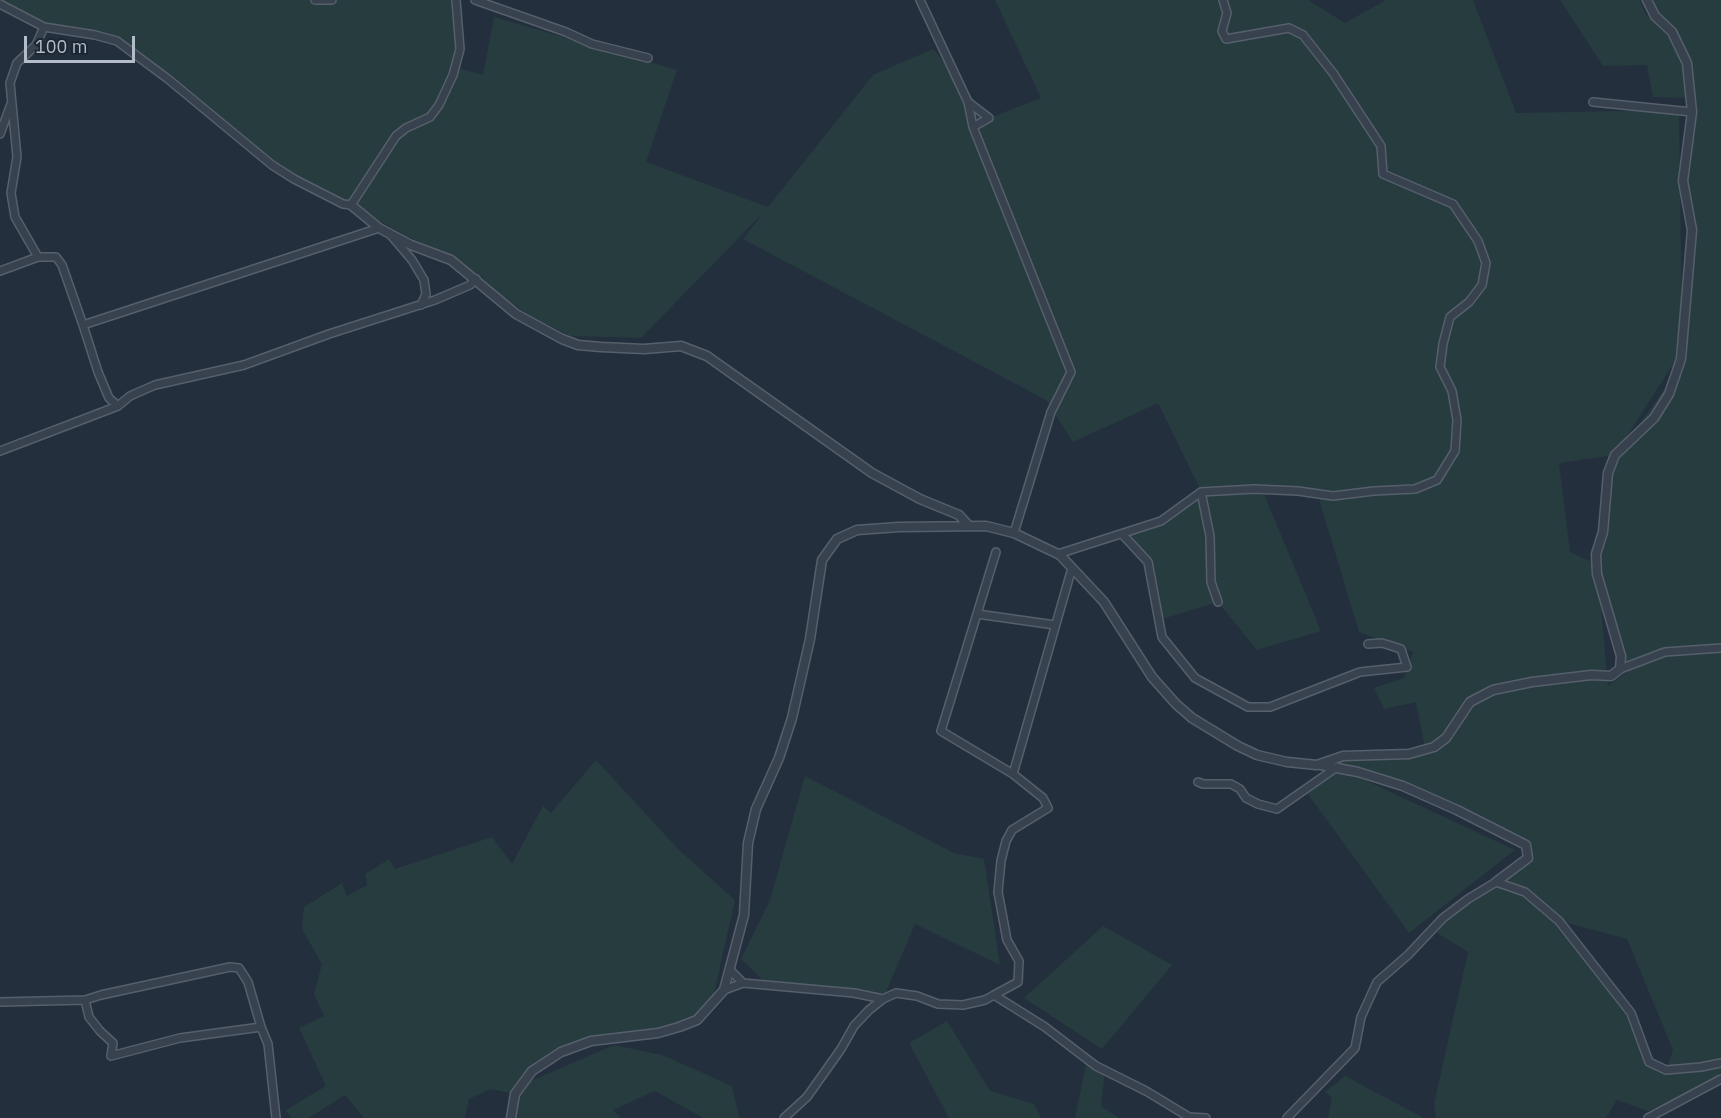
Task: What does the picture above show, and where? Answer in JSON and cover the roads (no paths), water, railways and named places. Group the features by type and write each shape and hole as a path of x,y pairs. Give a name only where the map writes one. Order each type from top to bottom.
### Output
{"street":[{"path":"315,0 332,0"},
{"path":"351,205 396,136 406,128 430,117 439,105 453,75 460,50 456,0"},
{"path":"475,0 566,32 592,44 648,58"},
{"path":"920,0 968,102 973,127 1071,372 1051,412 1014,533"},
{"path":"1058,554 1161,521 1201,492 1254,489 1298,491 1333,496 1374,490 1415,489 1437,480 1455,451 1457,420 1452,391 1440,367 1450,317 1468,303 1482,285 1486,263 1478,241 1453,204 1383,174 1381,146 1333,73 1303,35 1289,28 1226,39 1222,31 1227,13 1223,0"},
{"path":"1620,669 1622,656 1597,574 1596,554 1603,531 1608,473 1615,455 1635,439 1654,418 1669,394 1681,359 1692,230 1683,181 1692,112 1687,63 1672,32 1655,16 1647,0"},
{"path":"0,4 44,27 117,41 168,79 272,165 343,204 351,205 379,228 411,245 451,260 516,314 562,339 578,345 644,349 681,346 707,356 872,473 920,499 959,515 968,525"},
{"path":"38,257 15,217 11,193 16,157 10,83 16,63 36,45 44,27"},
{"path":"0,134 12,102"},
{"path":"968,102 989,118 973,127"},
{"path":"1593,102 1692,112"},
{"path":"83,325 379,228"},
{"path":"389,233 412,260 424,280 426,294 421,305"},
{"path":"0,271 38,257 56,257 62,265 98,372 109,398 118,406"},
{"path":"0,451 118,406 130,396 155,385 244,365 329,334 421,305 470,285 476,279"},
{"path":"1201,492 1210,528 1211,582 1218,602"},
{"path":"511,1118 515,1094 532,1071 561,1052 591,1041 658,1034 679,1027 696,1020 724,990 744,915 748,843 756,809 792,718 810,639 822,560 837,539 857,530 968,525 986,526 1014,533 1058,554 1104,602 1152,677 1176,704 1192,718 1238,746 1257,755 1287,762 1336,767 1403,786 1458,810 1526,845 1528,858 1443,918 1408,955 1377,982 1361,1017 1355,1048 1287,1118"},
{"path":"1122,534 1148,562 1162,637 1195,678 1248,707 1270,707 1360,672 1407,668 1401,649 1382,643 1368,644"},
{"path":"784,1118 807,1097 841,1049 854,1026 883,999 896,993 917,996 938,1004 963,1005 985,1000 1018,982 1019,961 1007,940 998,892 1001,861 1006,841 1012,830 1048,808 1043,798 1013,774 941,731 996,552"},
{"path":"1013,774 1072,568"},
{"path":"976,614 1056,625"},
{"path":"1317,765 1343,756 1409,754 1434,747 1446,738 1470,702 1493,690 1533,682 1591,675 1611,676 1620,669 1665,652 1721,648"},
{"path":"1198,782 1231,784 1240,789 1246,798 1278,809 1336,767"},
{"path":"1496,882 1526,892 1559,921 1631,1013 1649,1062 1666,1070 1721,1063"},
{"path":"0,1002 85,1000 230,967 239,968 248,982 268,1044 276,1118"},
{"path":"730,971 743,983"},
{"path":"724,990 743,983 854,993 883,999"},
{"path":"994,995 1046,1027 1096,1066 1146,1091 1190,1117 1206,1118"},
{"path":"85,1000 88,1017 113,1043 111,1056 180,1038 261,1027"},
{"path":"1648,1118 1721,1079"}]}
